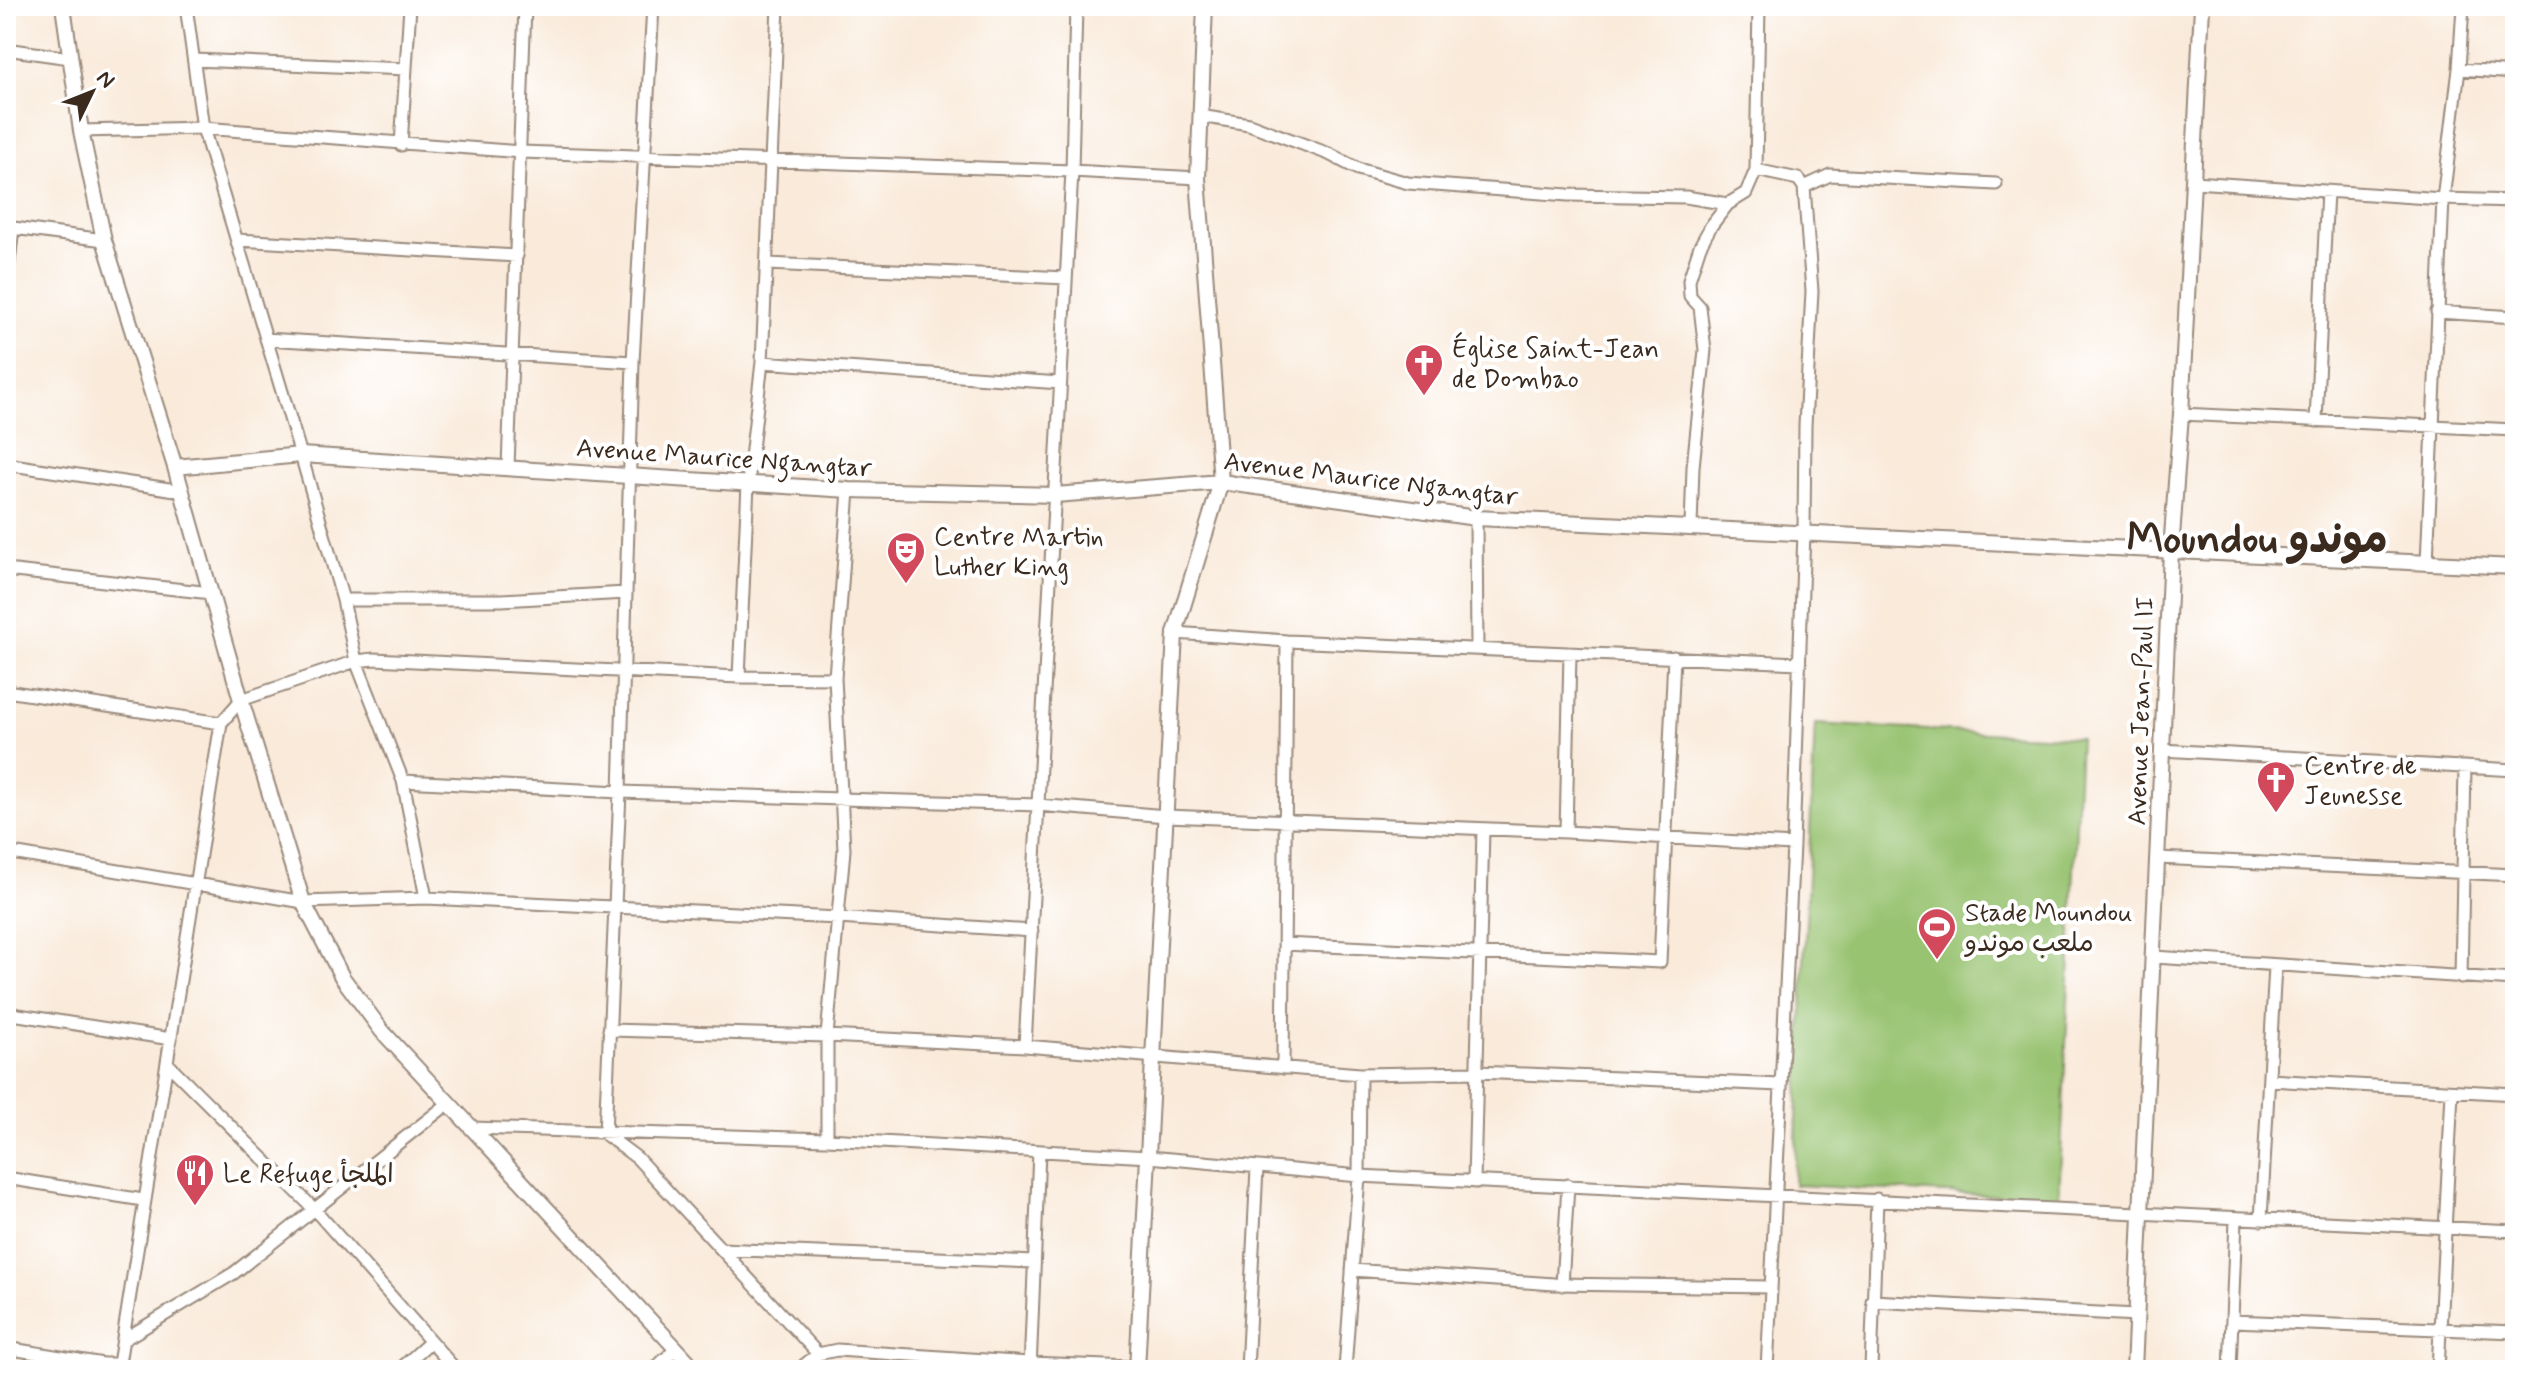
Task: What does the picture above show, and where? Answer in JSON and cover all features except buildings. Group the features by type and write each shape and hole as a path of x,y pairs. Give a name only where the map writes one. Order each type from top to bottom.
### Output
{"street":[{"path":"63,6 81,131 104,240 175,467 241,700 303,902 328,952 358,1001 382,1031 696,1370"},
{"path":"186,6 203,128 343,600 356,661 403,781 426,898"},
{"path":"401,145 410,6"},
{"path":"508,467 525,6"},
{"path":"605,1134 620,792 633,362 647,157 653,6"},
{"path":"739,677 748,484 762,362 768,264 778,6"},
{"path":"1025,1046 1072,171 1076,7 1045,6"},
{"path":"1138,1369 1175,633 1221,482 1198,178 1205,6"},
{"path":"1691,527 1693,467 1705,350 1700,307 1690,296 1689,280 1700,246 1711,226 1728,204 1746,193 1756,170 1759,6"},
{"name":"Avenue Jean-Paul II","path":"2134,1370 2171,551 2202,6"},
{"path":"2427,563 2443,199 2459,69 2463,6"},
{"path":"6,49 70,58"},
{"path":"194,60 406,69"},
{"path":"2459,69 2515,73"},
{"path":"1200,116 1249,124 1329,154 1358,169 1408,183 1568,195 1686,197 1728,204"},
{"path":"81,131 203,128 521,152 1198,178"},
{"path":"1756,170 1798,179 1804,187 1812,291 1793,845 1767,1370"},
{"path":"1804,187 1830,175 1996,184"},
{"path":"2194,182 2515,201"},
{"path":"2316,421 2327,191"},
{"path":"6,288 10,227 104,240"},
{"path":"237,240 517,256"},
{"path":"768,264 1066,278"},
{"path":"2437,312 2515,317"},
{"path":"266,339 633,362"},
{"path":"762,362 1060,383"},
{"path":"2181,414 2515,430"},
{"name":"Avenue Maurice Ngangtar","path":"175,467 301,455 849,490 1055,495 1221,482 1476,518 2515,567"},
{"path":"6,464 182,491"},
{"path":"827,1139 827,1036 844,850 835,678 849,490"},
{"path":"1476,518 1477,649"},
{"path":"6,570 211,593"},
{"path":"343,600 502,600 626,593"},
{"path":"1175,633 1287,641 1800,663"},
{"path":"1283,1068 1287,641"},
{"path":"1566,832 1570,653"},
{"path":"1284,944 1660,962 1674,657"},
{"path":"6,1348 99,1367 118,1367 221,723 241,700 356,661 374,659 739,677 835,678"},
{"path":"6,691 221,723"},
{"path":"2162,750 2515,770"},
{"path":"2461,978 2465,767"},
{"path":"403,781 620,792 1038,805 1166,816 1566,832 1793,845"},
{"path":"1474,1182 1483,829"},
{"path":"6,852 303,902 426,898 838,918 1032,931"},
{"path":"2158,858 2515,875"},
{"path":"2154,957 2515,980"},
{"path":"2261,1220 2275,966"},
{"path":"6,1013 171,1039"},
{"path":"609,1030 1025,1046 1360,1074 1477,1072 1781,1085"},
{"path":"167,1063 315,1210 456,1370"},
{"path":"1345,1370 1359,1176 1360,1074"},
{"path":"2269,1080 2515,1094"},
{"path":"2438,1370 2452,1092"},
{"path":"123,1340 234,1273 449,1103"},
{"path":"472,1128 827,1139 1149,1157 1359,1176 2515,1231"},
{"path":"605,1134 637,1158 818,1354"},
{"path":"1030,1366 1039,1151"},
{"path":"1247,1370 1257,1168"},
{"path":"6,1178 143,1200"},
{"path":"1562,1285 1568,1185"},
{"path":"1871,1370 1877,1199"},
{"path":"2230,1370 2236,1219"},
{"path":"721,1249 1034,1262"},
{"path":"1352,1270 1562,1285 1771,1287"},
{"path":"1872,1301 2137,1315"},
{"path":"2232,1321 2515,1332"},
{"path":"399,1370 430,1342"},
{"path":"653,1370 676,1349"},
{"path":"798,1370 818,1354 837,1350 1030,1366 1207,1370"}],"green space":[{"name":"Stade Moundou ملعب موندو","path":"1815,724 2080,738 2059,1199 1794,1185"}],"place":[{"name":"Église Saint-Jean de Dombao","path":"1424,397"},
{"name":"Centre Martin Luther King","path":"906,585"},
{"name":"Centre de Jeunesse","path":"2276,814"},
{"name":"Stade Moundou ملعب موندو","path":"1937,961"},
{"name":"Le Refuge الملجأ","path":"195,1207"}],"district":[{"name":"Moundou موندو","path":"2257,537"}]}
